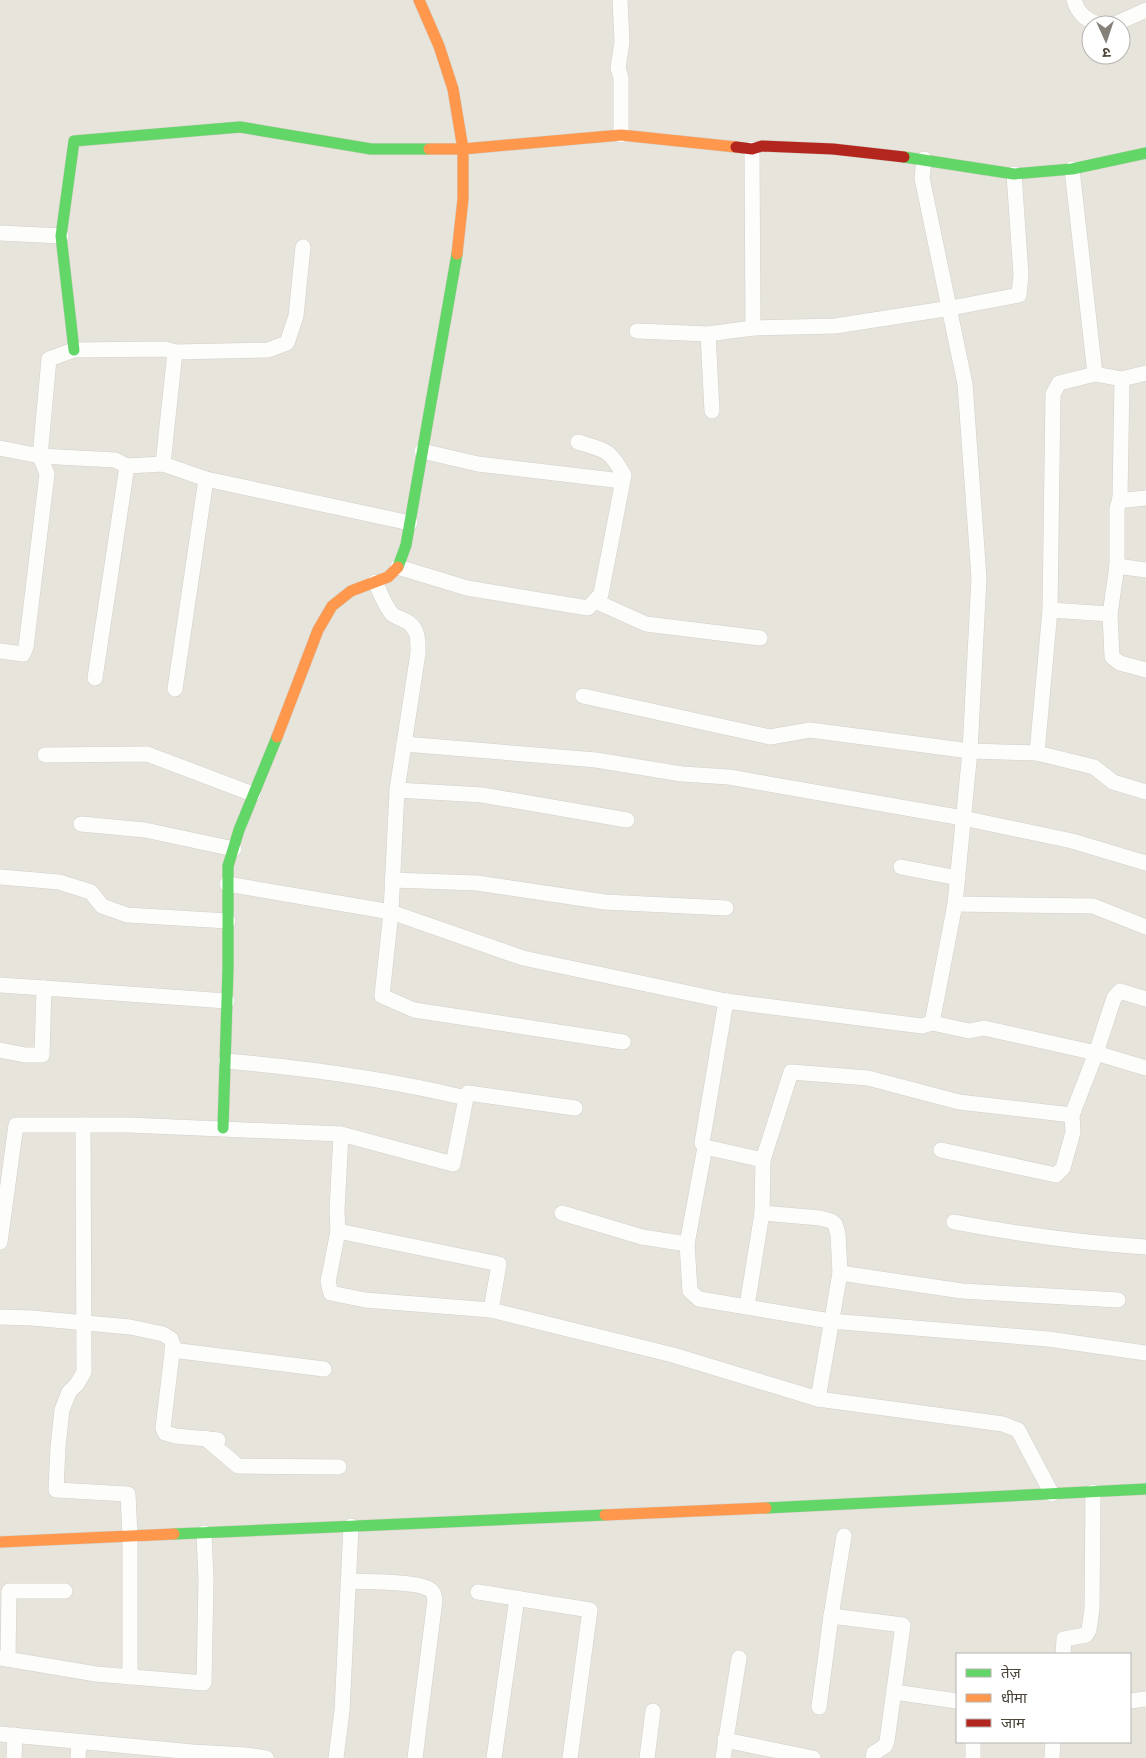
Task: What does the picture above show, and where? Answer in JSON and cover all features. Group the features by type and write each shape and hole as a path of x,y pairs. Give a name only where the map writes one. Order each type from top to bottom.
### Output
{"street":[{"path":"223,1128 226,1061 228,866 253,794 318,630 332,606 351,591 388,577 398,567 406,544 454,276 463,200 463,148 453,89 439,46 420,0"},
{"path":"620,0 622,42 618,68 621,78 621,135"},
{"path":"1074,0 1077,11 1082,15"},
{"path":"1131,17 1146,10"},
{"path":"74,350 61,236 74,141 240,127 371,149 463,148 621,135 752,149 762,146 833,149 924,159 1014,174 1072,170 1146,153"},
{"path":"752,149 753,328"},
{"path":"924,159 922,178 951,308 965,384 979,578 970,751 958,878 955,904 932,1023"},
{"path":"1072,170 1095,374"},
{"path":"637,330 708,334 753,328 836,326 1020,295 1021,275 1014,174"},
{"path":"0,233 61,236"},
{"path":"0,651 23,654 26,647 47,474 40,456 49,359 74,350 165,349 175,352 268,350 287,343 296,316 303,247"},
{"path":"708,334 712,411"},
{"path":"163,464 175,352"},
{"path":"1037,754 1050,610 1053,394 1059,384 1095,374 1122,379 1146,373"},
{"path":"1122,379 1120,498 1116,509 1117,566 1110,614 1112,657 1120,664 1146,670"},
{"path":"398,567 477,590 588,608 600,594 624,475 614,458 605,450 578,442"},
{"path":"0,448 40,456 115,460 127,466 163,464 206,479 410,523"},
{"path":"422,451 478,464 622,481"},
{"path":"95,678 127,466"},
{"path":"175,689 206,479"},
{"path":"1120,498 1127,500 1146,498"},
{"path":"1117,566 1146,570"},
{"path":"375,582 391,612 400,619 410,623 414,629 417,636 418,653 397,790 391,912 382,996 414,1010 623,1042"},
{"path":"595,600 646,624 760,638"},
{"path":"1050,610 1110,614"},
{"path":"583,696 770,737 810,730 970,751 1037,754 1094,767 1113,782 1146,792"},
{"path":"404,744 596,760 682,774 728,777 963,818 1072,841 1146,863"},
{"path":"45,756 147,754 253,794"},
{"path":"397,790 482,796 627,820"},
{"path":"81,824 145,830 234,849"},
{"path":"901,868 958,878"},
{"path":"0,877 59,882 91,892 102,906 127,915 228,921"},
{"path":"392,880 477,883 605,902 726,908"},
{"path":"228,884 391,912 522,958 726,1001 922,1026 932,1023 969,1031 984,1028 1096,1053 1146,1068"},
{"path":"955,904 1093,906 1146,927"},
{"path":"0,985 227,1001"},
{"path":"0,1050 25,1055 42,1055 44,988"},
{"path":"941,1150 1056,1175 1062,1168 1073,1132 1072,1115 1096,1053 1114,998 1120,991 1146,999"},
{"path":"726,1001 702,1143 705,1147 687,1244 690,1291 699,1299 830,1321 1048,1339 1146,1353"},
{"path":"226,1061 410,1085 466,1098"},
{"path":"747,1306 762,1212 763,1160 791,1072 868,1078 959,1102 1072,1115"},
{"path":"0,1242 2,1209 16,1125 129,1124 340,1134 453,1164 468,1092 575,1108"},
{"path":"83,1125 84,1372 77,1384 69,1392 62,1410 56,1490 128,1494 130,1536 130,1677"},
{"path":"340,1134 338,1231 328,1282 331,1294 365,1300 491,1310 673,1355 818,1399 1003,1424 1018,1430 1052,1494"},
{"path":"705,1147 763,1160"},
{"path":"762,1212 820,1218 831,1221 835,1224 838,1234 840,1273 830,1321 818,1399"},
{"path":"562,1214 642,1237 687,1244"},
{"path":"954,1222 993,1230 1102,1244 1146,1247"},
{"path":"338,1231 499,1264 491,1310"},
{"path":"840,1273 962,1291 1118,1300"},
{"path":"0,1317 130,1327 163,1334 171,1339 172,1350 163,1428 165,1433 176,1436 212,1439 238,1466 339,1467"},
{"path":"172,1350 324,1368"},
{"path":"0,1542 814,1506 1146,1488"},
{"path":"1063,1653 1064,1639 1086,1635 1089,1630 1092,1609 1093,1492"},
{"path":"336,1758 342,1711 351,1526"},
{"path":"65,1591 9,1591 4,1659 96,1674 204,1683 206,1580 204,1533"},
{"path":"820,1707 844,1536"},
{"path":"348,1581 416,1585 428,1588 434,1593 435,1600 415,1758"},
{"path":"478,1592 590,1610 570,1758"},
{"path":"494,1758 517,1598"},
{"path":"832,1616 903,1625 887,1741 885,1746 874,1753 872,1758"},
{"path":"722,1758 739,1658"},
{"path":"894,1692 956,1701"},
{"path":"1131,1701 1146,1699"},
{"path":"646,1758 653,1711"},
{"path":"14,1758 7,1735 79,1742 144,1753 246,1755 266,1758"},
{"path":"726,1740 767,1754 813,1758"},
{"path":"78,1758 79,1742"},
{"path":"973,1743 973,1758"},
{"path":"1052,1758 1054,1743"}],"shaded area":[{"path":"0,0 1146,0 1146,1758 0,1758"}],"traffic: fast":[{"path":"74,350 61,236 74,141 240,127 371,149 429,149"},
{"path":"904,157 1014,174 1072,169 1146,153"},
{"path":"398,567 406,545 457,254"},
{"path":"223,1128 228,968 228,866 239,830 277,737"},
{"path":"766,1508 1146,1489"},
{"path":"174,1534 605,1515"}],"traffic: slow":[{"path":"419,0 439,46 453,89 463,149 463,199 457,254"},
{"path":"429,149 463,149 621,135 736,147"},
{"path":"277,737 318,630 332,606 351,591 388,577 398,567"},
{"path":"605,1515 766,1508"},
{"path":"0,1542 174,1534"}],"traffic: jam":[{"path":"736,147 752,149 762,146 833,149 904,157"}]}
